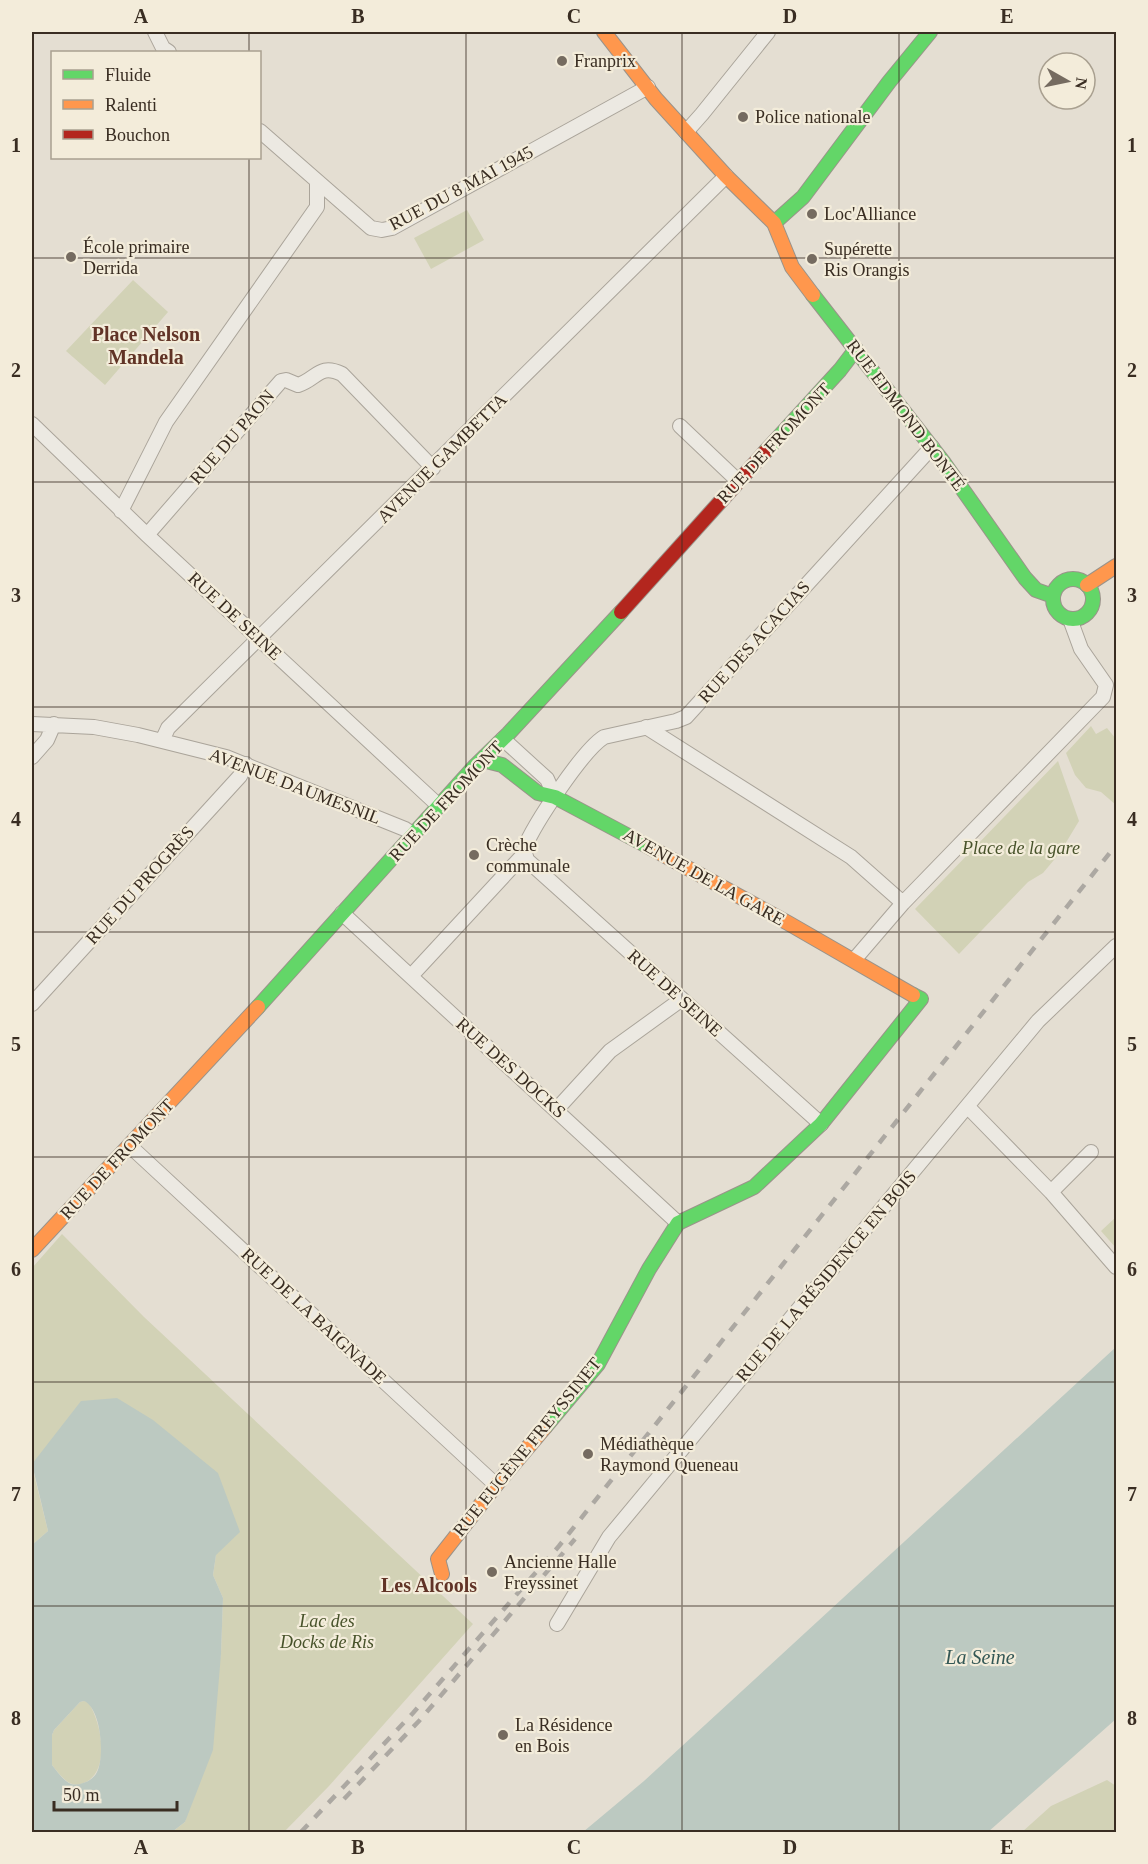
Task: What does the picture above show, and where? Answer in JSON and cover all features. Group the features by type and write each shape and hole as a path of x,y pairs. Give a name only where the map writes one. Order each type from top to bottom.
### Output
{"street":[{"path":"155,32 163,48 168,51"},
{"path":"604,32 686,132 726,176 774,223 803,197 889,82 930,32"},
{"path":"686,132 768,32"},
{"name":"RUE DU 8 MAI 1945","path":"261,131 371,228 382,230 392,228 648,87"},
{"name":"AVENUE GAMBETTA","path":"162,741 168,728 726,176"},
{"path":"121,511 166,422 317,207 317,181"},
{"name":"RUE EDMOND BONTÉ","path":"774,223 792,267 932,447 1025,578 1036,590 1053,596"},
{"name":"RUE DE FROMONT","path":"32,1250 131,1147 439,806 609,625 840,370 856,349"},
{"name":"RUE DU PAON","path":"147,535 281,381 286,380 298,385 323,370 342,374 433,468"},
{"name":"RUE DE SEINE","path":"32,424 121,511 439,806"},
{"path":"680,426 738,481"},
{"name":"RUE DES ACACIAS","path":"555,797 595,743 604,736 686,717 932,447"},
{"path":"1088,585 1116,566"},
{"path":"1076,579 1088,585 1093,596 1091,608 1082,617 1070,619 1058,613 1053,596 1058,584 1076,579"},
{"path":"854,960 903,903 1103,697 1106,685 1081,649 1070,619"},
{"name":"AVENUE DAUMESNIL","path":"32,724 94,727 185,746 246,764 405,829 414,835"},
{"path":"32,757 47,741 54,724"},
{"path":"646,727 851,857 903,903"},
{"name":"AVENUE DE LA GARE","path":"503,739 547,779 555,797 921,999 820,1124"},
{"path":"411,976 524,854 526,843 555,797 538,792 502,765 482,760"},
{"name":"RUE DU PROGRÈS","path":"32,1004 240,776 246,764"},
{"name":"RUE DE SEINE","path":"524,854 527,860 820,1124"},
{"name":"RUE DES DOCKS","path":"342,914 557,1109 678,1223"},
{"name":"RUE DE LA RÉSIDENCE EN BOIS","path":"557,1624 609,1537 1038,1021 1116,946"},
{"path":"557,1109 610,1051 682,999"},
{"path":"968,1107 1051,1192 1116,1267"},
{"path":"678,1223 754,1187 820,1124"},
{"name":"RUE DE LA BAIGNADE","path":"131,1147 496,1485"},
{"path":"1051,1192 1091,1152"},
{"name":"RUE EUGÈNE FREYSSINET","path":"442,1574 438,1559 496,1485 598,1364 649,1269 678,1223"}],"green space":[{"path":"467,210 484,240 431,269 414,238"},
{"path":"133,280 168,312 105,385 66,351"},
{"path":"1091,726 1096,734 1107,728 1116,739 1116,805 1101,792 1086,788 1075,775 1066,753"},
{"name":"Place de la gare","path":"1058,761 1079,821 1059,854 1043,873 1028,882 959,954 915,909"},
{"path":"1116,1217 1116,1248 1101,1231"},
{"name":"Lac des Docks de Ris","path":"62,1234 144,1317 473,1624 329,1786 284,1832 172,1832 185,1822 221,1654 223,1598 213,1575 216,1555 32,1464 32,1268"},
{"path":"32,1466 48,1531 32,1545"},
{"path":"80,1702 88,1702 97,1721 101,1756 94,1776 86,1782 75,1785 66,1780 52,1765 52,1735"},
{"path":"1107,1780 1116,1786 1116,1832 1022,1832 1051,1806"}],"water":[{"name":"La Seine","path":"1116,1347 1116,1719 988,1832 583,1832 644,1781"},
{"path":"117,1398 153,1420 218,1473 240,1532 216,1555 213,1575 223,1598 213,1750 185,1822 172,1832 32,1832 32,1545 48,1531 32,1464 81,1401","holes":["84,1701 90,1705 98,1722 100,1733 99,1765 96,1774 87,1782 72,1784 64,1779 52,1765 52,1735 80,1702"]}],"railway":[{"path":"301,1832 413,1713 559,1546 1116,845"},
{"path":"344,1799 419,1721 575,1539"}],"traffic: fast":[{"path":"774,223 803,197 889,82 930,32"},
{"path":"813,295 944,463 1025,578 1036,590 1053,596"},
{"path":"765,452 840,370 856,349"},
{"path":"1073,579 1081,580 1087,585 1092,591 1093,599 1092,607 1087,613 1081,618 1073,619 1065,618 1059,613 1054,607 1053,599 1054,591 1059,585 1065,580 1073,579"},
{"path":"258,1007 474,767 508,734 621,612"},
{"path":"482,760 502,765 538,793 555,797 651,848"},
{"path":"545,1427 598,1364 649,1269 678,1223 754,1187 821,1124 921,999 913,995"}],"traffic: slow":[{"path":"604,32 656,99 726,176 774,223 792,267 813,295"},
{"path":"1087,585 1116,566"},
{"path":"651,848 913,995"},
{"path":"32,1250 258,1007"},
{"path":"442,1574 438,1559 545,1427"}],"traffic: jam":[{"path":"621,612 765,452"}],"place":[{"name":"Franprix","path":"562,61"},
{"name":"Police nationale","path":"743,117"},
{"name":"Loc'Alliance","path":"812,214"},
{"name":"École primaire Derrida","path":"71,257"},
{"name":"Supérette Ris Orangis","path":"812,259"},
{"name":"Crèche communale","path":"474,855"},
{"name":"Médiathèque Raymond Queneau","path":"588,1454"},
{"name":"Ancienne Halle Freyssinet","path":"492,1572"},
{"name":"La Résidence en Bois","path":"503,1735"}],"district":[{"name":"Place Nelson Mandela","path":"146,346"},
{"name":"Les Alcools","path":"429,1585"}]}
